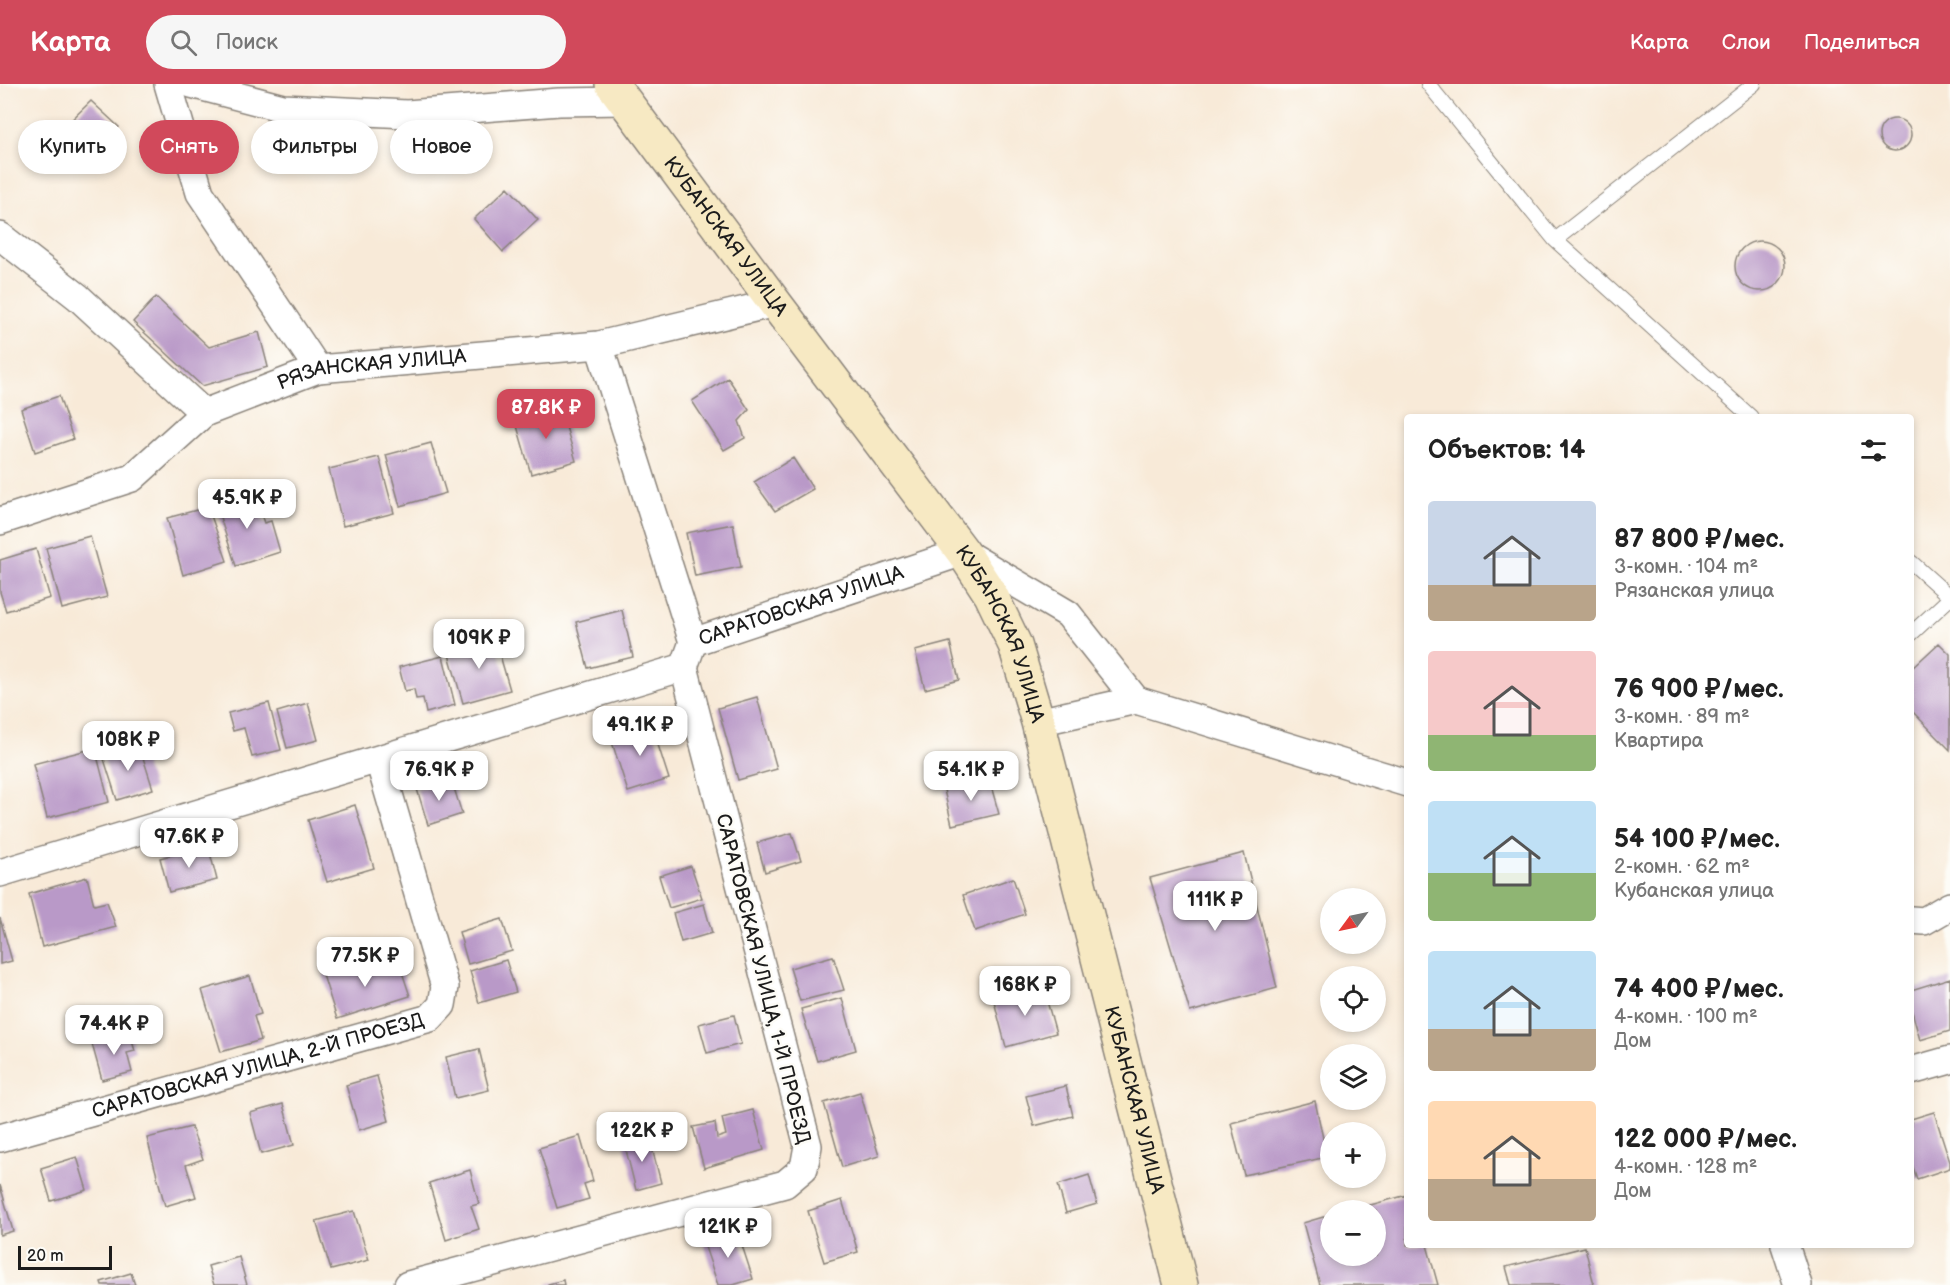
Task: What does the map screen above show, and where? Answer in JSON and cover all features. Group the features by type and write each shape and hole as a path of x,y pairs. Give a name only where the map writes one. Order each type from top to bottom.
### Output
{"street":[{"path":"168,84 200,193 318,369"},
{"path":"191,84 283,108 407,114 559,102 619,92"},
{"name":"КУБАНСКАЯ УЛИЦА","path":"619,92 963,552 991,595 1015,645 1038,722 1181,1285"},
{"path":"0,236 78,297 204,412"},
{"name":"РЯЗАНСКАЯ УЛИЦА","path":"0,521 132,478 204,412 318,369 599,345 775,303"},
{"name":"САРАТОВСКАЯ УЛИЦА, 1-Й ПРОЕЗД","path":"408,1285 785,1184 804,1168 808,1146 689,655 599,345"},
{"path":"963,552 1068,614 1136,700"},
{"name":"САРАТОВСКАЯ УЛИЦА","path":"0,873 379,760 689,655 963,552"},
{"path":"1038,722 1136,700 1404,782"},
{"name":"САРАТОВСКАЯ УЛИЦА, 2-Й ПРОЕЗД","path":"0,1138 430,1018 442,1005 445,987 379,760"},
{"path":"1914,920 1924,921 1950,906"},
{"path":"1914,1070 1950,1060"},
{"path":"1786,1248 1798,1285"}],"lane":[{"path":"1428,84 1555,240 1748,414"},
{"path":"1555,240 1754,84"},
{"path":"1914,565 1950,598 1914,630"}],"building":[{"path":"91,101 111,120 71,120"},
{"path":"1895,119 1906,124 1911,135 1906,146 1895,151 1884,146 1879,135 1884,124"},
{"path":"508,187 538,220 503,252 474,219"},
{"path":"1755,241 1765,241 1778,248 1785,261 1785,271 1778,284 1765,291 1755,291 1746,287 1739,280 1735,271 1735,261 1739,252 1746,245"},
{"path":"156,297 209,347 259,332 268,367 202,386 133,322"},
{"path":"728,378 749,410 739,421 745,438 724,450 692,401"},
{"path":"59,396 73,439 35,452 21,409"},
{"path":"560,406 576,461 531,474 515,419"},
{"path":"431,443 446,493 400,506 386,455"},
{"path":"379,457 394,513 343,526 329,469"},
{"path":"793,458 813,489 775,511 754,482"},
{"path":"254,493 264,523 271,521 280,552 236,566 216,505"},
{"path":"208,507 227,561 183,575 167,518"},
{"path":"733,524 741,567 695,576 686,533"},
{"path":"90,536 107,597 62,609 46,548"},
{"path":"36,549 50,598 6,611 0,592 0,560"},
{"path":"622,610 633,657 588,668 576,622"},
{"path":"495,638 510,690 463,703 448,651"},
{"path":"950,642 959,680 925,689 915,651"},
{"path":"1939,643 1950,654 1950,750 1914,713 1914,666"},
{"path":"443,656 455,705 426,713 423,698 416,699 414,689 405,691 399,667"},
{"path":"757,697 777,769 738,780 718,708"},
{"path":"269,703 281,750 252,757 244,728 233,731 228,713"},
{"path":"308,703 318,740 287,748 277,712"},
{"path":"651,723 669,779 628,792 610,736"},
{"path":"139,745 153,789 117,800 103,756"},
{"path":"95,748 109,802 47,818 33,764"},
{"path":"451,778 462,814 428,825 417,789"},
{"path":"989,779 999,814 952,825 944,790"},
{"path":"355,805 374,868 327,882 308,820"},
{"path":"792,833 801,861 765,872 757,843"},
{"path":"208,845 217,880 169,892 160,858"},
{"path":"1244,853 1277,988 1190,1012 1150,878"},
{"path":"691,866 702,898 669,908 659,876"},
{"path":"87,877 94,905 107,902 116,927 42,947 29,894"},
{"path":"1013,878 1025,914 975,931 963,895"},
{"path":"704,904 712,933 681,942 673,913"},
{"path":"0,918 12,961 0,964"},
{"path":"502,919 512,951 468,964 459,932"},
{"path":"833,956 844,990 800,1001 790,968"},
{"path":"506,960 516,992 479,1003 470,971"},
{"path":"369,961 372,971 399,963 410,996 337,1019 323,975"},
{"path":"250,976 261,1014 254,1016 261,1040 221,1052 202,990"},
{"path":"1950,978 1950,1031 1920,1040 1914,1019 1914,989"},
{"path":"1043,987 1056,1033 1006,1047 994,1001"},
{"path":"842,998 856,1050 817,1061 801,1009"},
{"path":"734,1015 741,1044 707,1053 699,1024"},
{"path":"130,1034 135,1051 127,1053 132,1072 102,1080 92,1044"},
{"path":"479,1049 489,1090 455,1098 446,1057"},
{"path":"377,1076 389,1121 359,1130 346,1085"},
{"path":"1066,1086 1073,1116 1034,1126 1026,1096"},
{"path":"860,1092 879,1156 842,1167 824,1103"},
{"path":"1315,1101 1320,1124 1320,1159 1244,1175 1231,1123"},
{"path":"283,1104 294,1145 261,1154 250,1113"},
{"path":"753,1110 764,1150 704,1168 693,1127 715,1123 717,1138 726,1135 722,1118"},
{"path":"1934,1112 1950,1168 1917,1179 1914,1170 1914,1118"},
{"path":"191,1127 203,1159 186,1165 196,1197 165,1206 147,1138"},
{"path":"580,1136 593,1181 584,1184 589,1199 557,1208 539,1148"},
{"path":"649,1136 661,1183 636,1190 624,1142"},
{"path":"77,1157 87,1190 51,1201 41,1168"},
{"path":"470,1170 479,1204 471,1206 479,1229 446,1240 429,1183"},
{"path":"1089,1175 1097,1204 1066,1213 1058,1185"},
{"path":"0,1185 13,1231 0,1235"},
{"path":"1404,1196 1404,1248 1428,1248 1438,1285 1320,1285 1303,1223 1320,1218 1320,1266 1386,1266 1386,1201"},
{"path":"842,1200 858,1252 824,1262 808,1211"},
{"path":"354,1211 369,1260 331,1270 316,1221"},
{"path":"737,1230 753,1279 733,1285 718,1285 703,1241"},
{"path":"1585,1248 1594,1285 1511,1285 1506,1267"},
{"path":"239,1257 247,1285 214,1285 208,1266"},
{"path":"131,1273 135,1285 102,1285 101,1282"},
{"path":"563,1280 564,1285 548,1285 548,1284"}]}
